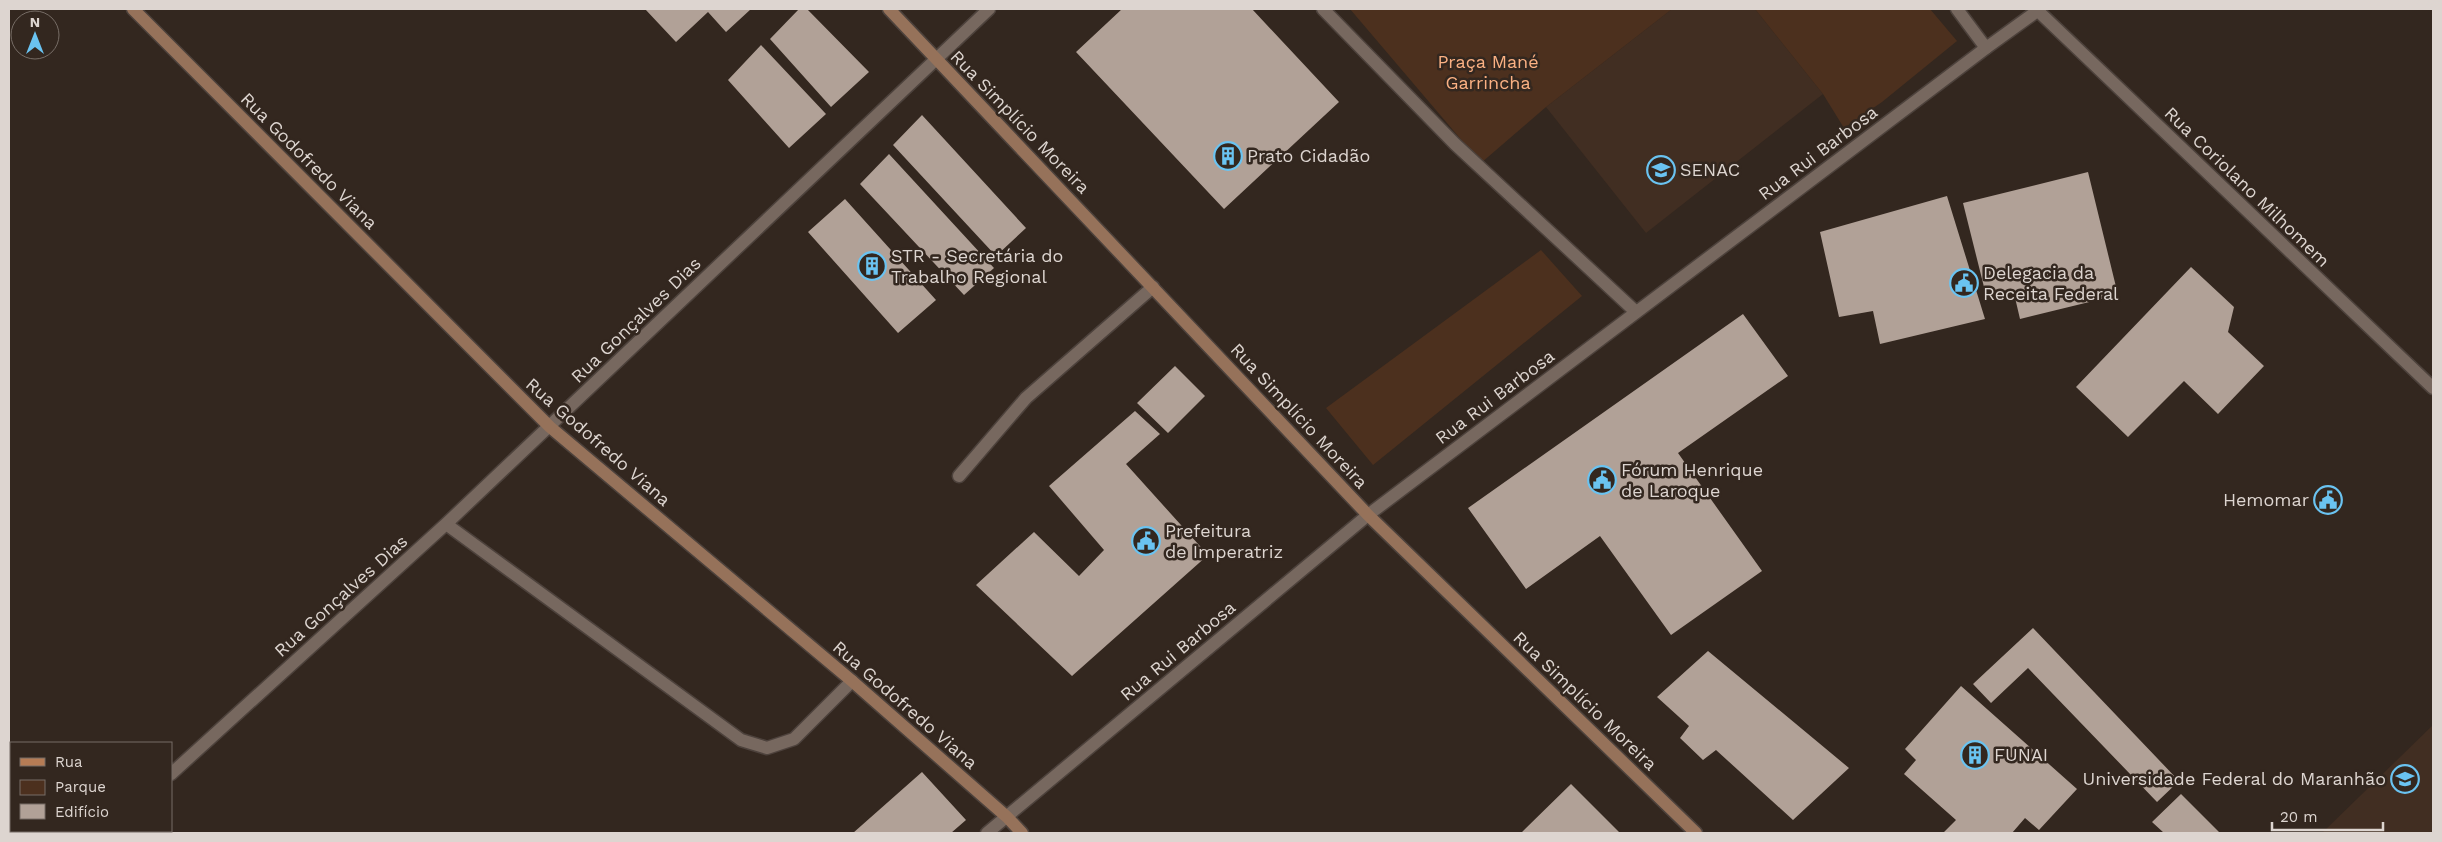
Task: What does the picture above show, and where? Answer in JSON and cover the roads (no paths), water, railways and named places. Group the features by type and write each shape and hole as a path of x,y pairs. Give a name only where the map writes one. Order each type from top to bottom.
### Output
{"main road":[{"name":"Rua Godofredo Viana","path":"132,9 550,427 852,681 1007,817 1022,833"},
{"name":"Rua Simplício Moreira","path":"889,9 1368,515 1696,833"}],"street":[{"name":"Rua Gonçalves Dias","path":"172,773 550,427 935,58 989,9"},
{"path":"1323,9 1455,144 1636,312"},
{"path":"1957,9 1986,48"},
{"name":"Rua Rui Barbosa","path":"987,833 1368,515 2038,10"},
{"name":"Rua Coriolano Milhomem","path":"2038,10 2433,388"},
{"path":"959,476 1026,398 1153,287"},
{"path":"446,524 741,740 767,748 794,739 852,681"}],"place":[{"name":"Prato Cidadão","path":"1228,156"},
{"name":"SENAC","path":"1661,170"},
{"name":"STR - Secretária do Trabalho Regional","path":"872,266"},
{"name":"Delegacia da Receita Federal","path":"1964,283"},
{"name":"Fórum Henrique de Laroque","path":"1602,480"},
{"name":"Hemomar","path":"2328,500"},
{"name":"Prefeitura de Imperatriz","path":"1146,541"},
{"name":"FUNAI","path":"1975,755"},
{"name":"Universidade Federal do Maranhão","path":"2405,779"}],"park label":[{"name":"Praça Mané Garrincha","path":"1488,72"}]}
